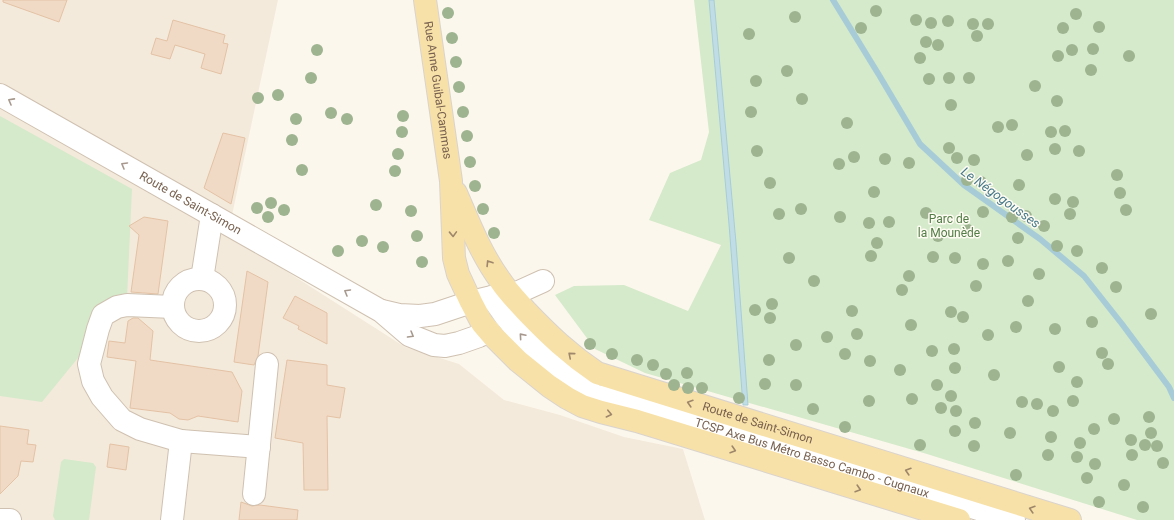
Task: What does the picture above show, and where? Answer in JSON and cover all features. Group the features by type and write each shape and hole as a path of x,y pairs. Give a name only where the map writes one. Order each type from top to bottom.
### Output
{"main road":[{"name":"Rue Anne Guibal-Cammas","path":"425,0 451,181 454,258 458,274 471,302"},
{"name":"Rue Anne Guibal-Cammas","path":"451,181 485,257 500,281 502,296"},
{"name":"Route de Saint-Simon","path":"502,296 574,358 597,373 1070,520"},
{"path":"471,302 482,323 518,361 549,386 567,398 588,408 637,421 959,520"}],"street":[{"name":"Route de Saint-Simon","path":"0,95 381,311 409,335 434,344 445,346 479,336 489,331"},
{"path":"202,279 212,215"},
{"path":"202,279 218,287 223,295 225,304 224,313 220,321 205,331 187,329 180,324 172,307 177,290 192,280 202,279"},
{"path":"502,296 543,281"},
{"name":"Route de Saint-Simon","path":"381,311 399,315 420,316 435,314 471,302 502,296"},
{"name":"TCSP Axe Bus Métro Basso Cambo - Cugnaux","path":"502,296 504,314 539,353 564,375 610,399"},
{"path":"172,307 127,305 117,307 103,315 89,364 93,382 102,397 122,420 140,430 181,441 259,447"},
{"path":"254,494 267,364"},
{"name":"TCSP Axe Bus Métro Basso Cambo - Cugnaux","path":"549,386 643,406 1014,520"},
{"path":"172,520 181,441"},
{"path":"0,520 10,520"}],"shaded area":[{"path":"0,0 278,0 228,234 405,347 459,364 504,400 560,415 624,437 683,449 705,520 0,520"}],"green space":[{"name":"Parc de la Mounède","path":"694,0 1174,0 1174,520 1137,520 927,454 645,373 595,349 555,295 574,286 624,285 688,311 721,245 649,220 670,173 701,160 709,132"},
{"path":"0,116 132,189 127,298 42,402 0,396"},
{"path":"64,459 93,463 96,467 89,520 55,520 53,516 61,462"}],"water":[{"path":"709,0 714,0 736,243 748,405 743,405"}],"building":[{"path":"3,0 67,0 59,22 3,2"},
{"path":"173,20 225,35 223,43 228,44 221,74 201,68 205,54 175,45 170,59 151,54 156,38 167,41"},
{"path":"223,133 245,138 231,204 204,188"},
{"path":"144,217 168,221 158,294 131,292 139,235 129,226"},
{"path":"247,271 268,282 258,356 254,365 234,362"},
{"path":"295,296 327,313 327,344 298,329 299,326 283,318"},
{"path":"133,318 138,318 153,331 150,360 232,372 242,391 238,422 198,416 188,420 179,419 170,413 130,408 136,361 107,357 109,341 125,343 128,321"},
{"path":"287,360 327,365 327,385 345,388 340,418 327,416 328,490 304,490 303,443 275,438"},
{"path":"0,426 29,430 27,444 36,445 33,462 21,461 18,476 0,494"},
{"path":"110,444 129,447 126,470 107,467"},
{"path":"241,502 252,506 260,505 298,510 297,520 239,520"}],"waterway":[{"name":"Le Négogousses","path":"833,0 920,144 964,185 1040,239 1084,276 1169,387 1174,398"}]}
